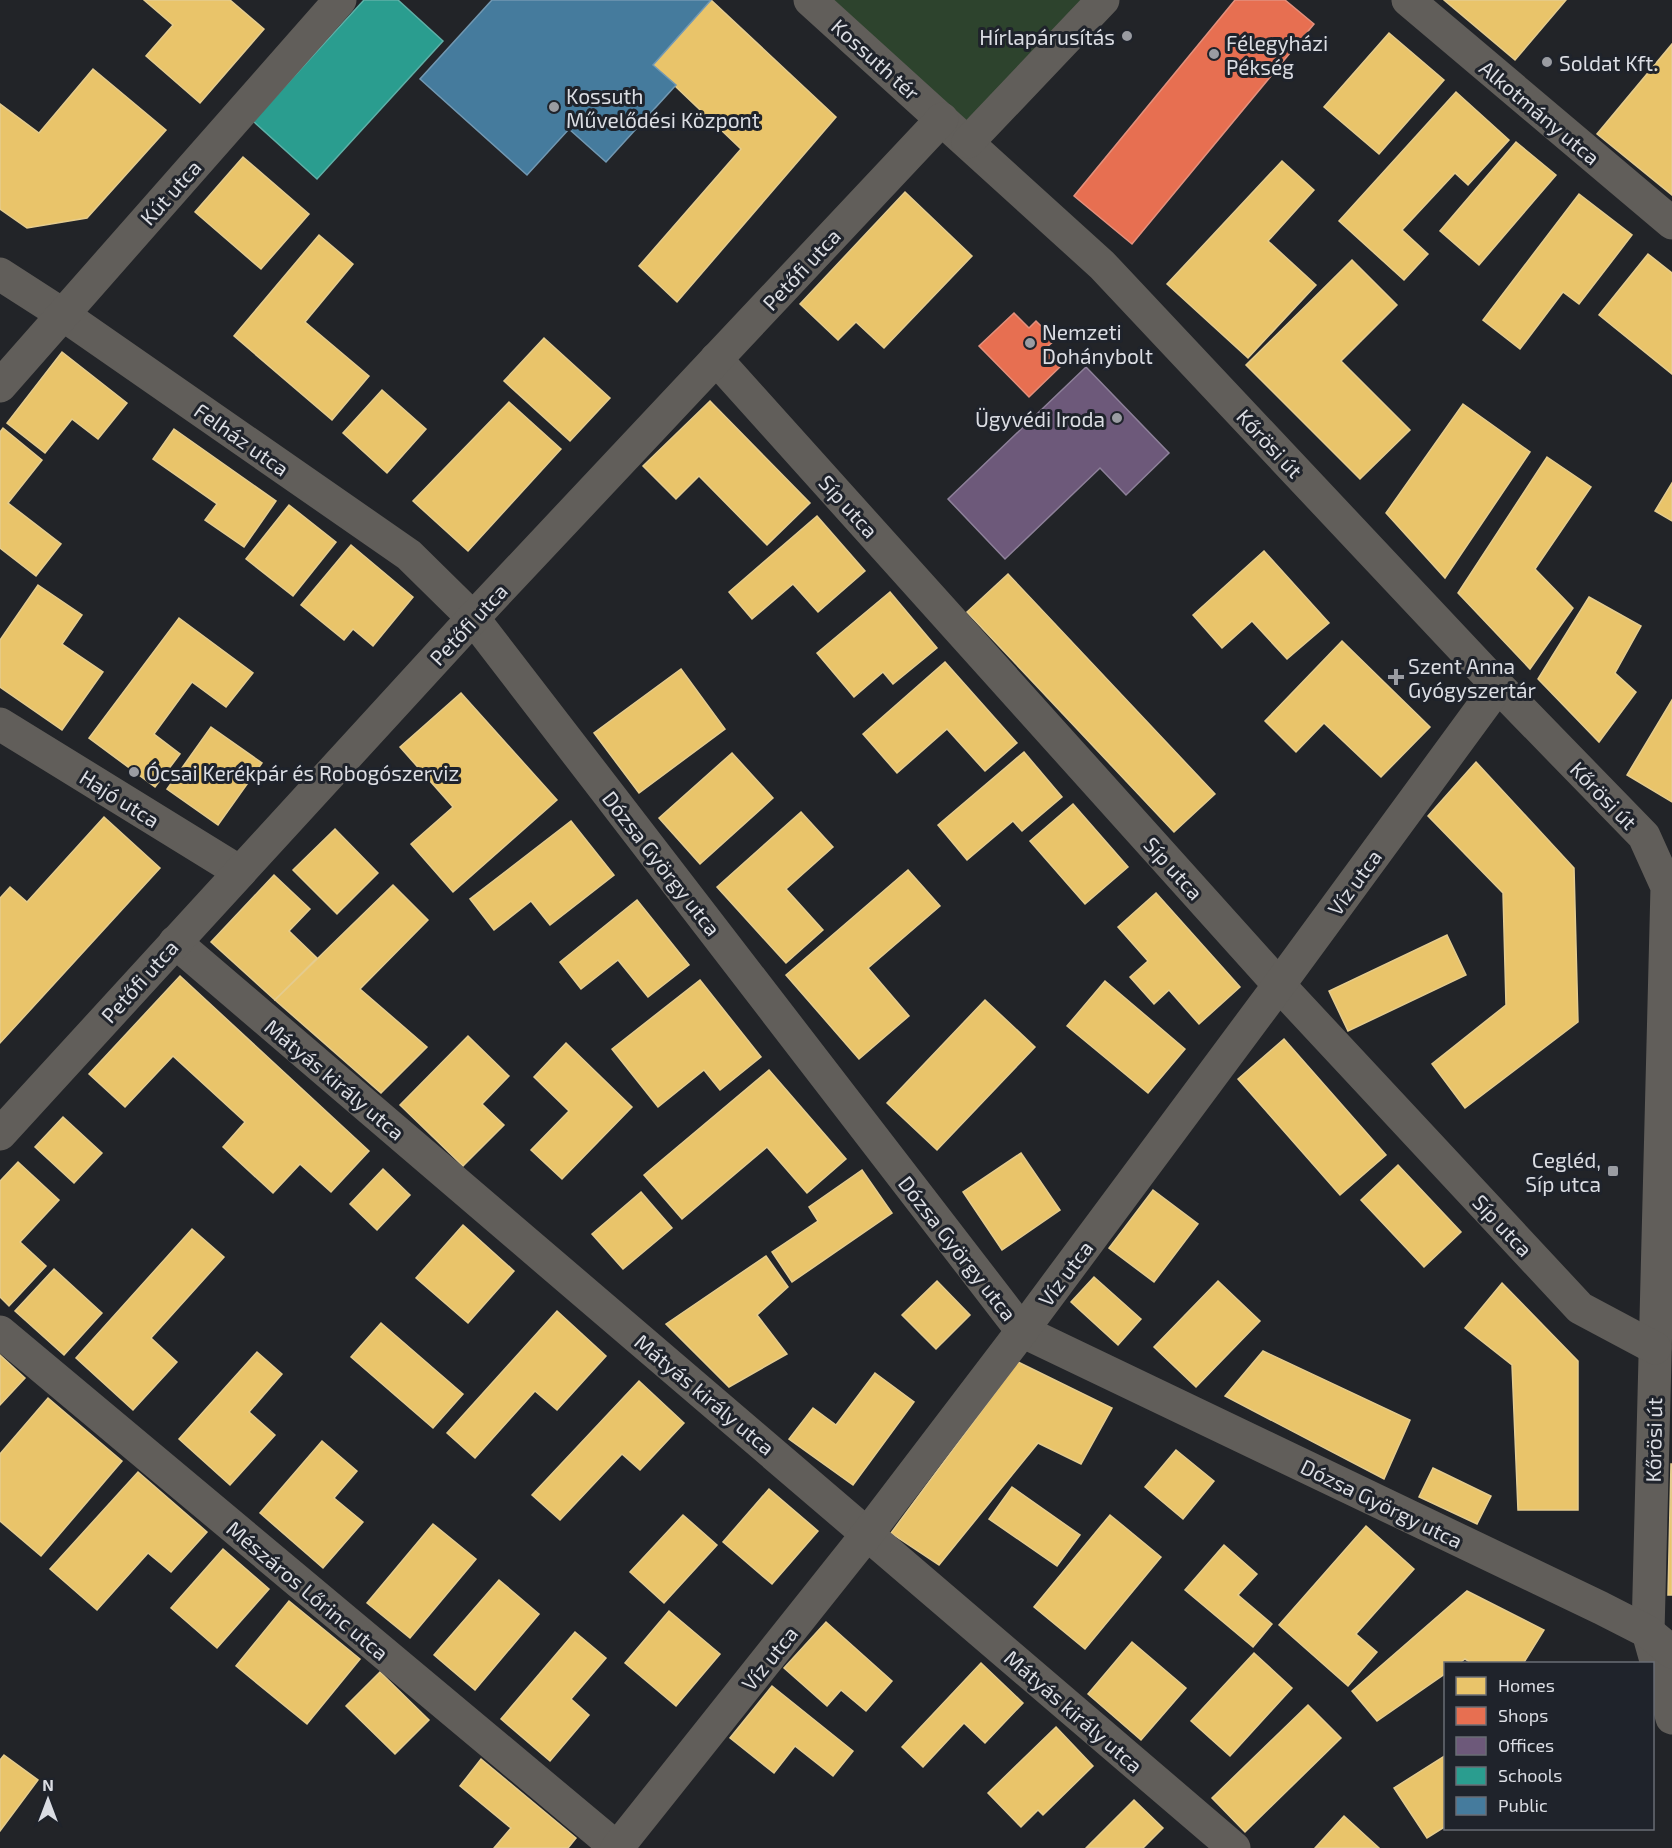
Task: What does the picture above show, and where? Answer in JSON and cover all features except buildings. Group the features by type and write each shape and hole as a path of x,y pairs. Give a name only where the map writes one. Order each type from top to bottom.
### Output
{"street":[{"name":"Kút utca","path":"0,386 340,0"},
{"name":"Kossuth tér","path":"810,0 942,119"},
{"path":"968,142 1103,0"},
{"name":"Alkotmány utca","path":"1408,0 1672,223"},
{"name":"Kőrösi út","path":"942,119 1102,265 1498,686 1644,836 1670,887 1655,1348 1660,1642 1672,1718"},
{"name":"Petőfi utca","path":"0,1134 474,618 942,119"},
{"name":"Felház utca","path":"0,273 409,555 474,618"},
{"name":"Síp utca","path":"716,359 1279,985 1580,1308 1655,1348"},
{"name":"Dózsa György utca","path":"474,618 1022,1331 1660,1642"},
{"name":"Víz utca","path":"617,1848 868,1533 1022,1331 1498,686"},
{"name":"Hajó utca","path":"0,724 240,872"},
{"name":"Mátyás király utca","path":"175,942 1234,1848"},
{"name":"Mészáros Lőrinc utca","path":"0,1332 617,1848"}],"green space":[{"path":"810,0 1103,0 968,142"}],"place":[{"name":"Hírlapárusítás","path":"1127,36"},
{"name":"Félegyházi Pékség","path":"1214,54"},
{"name":"Soldat Kft.","path":"1547,62"},
{"name":"Kossuth Művelődési Központ","path":"554,107"},
{"name":"Nemzeti Dohánybolt","path":"1030,343"},
{"name":"Ügyvédi Iroda","path":"1117,418"},
{"name":"Szent Anna Gyógyszertár","path":"1396,677"},
{"name":"Ócsai Kerékpár és Robogószerviz","path":"134,772"},
{"name":"Cegléd, Síp utca","path":"1613,1171"}]}
